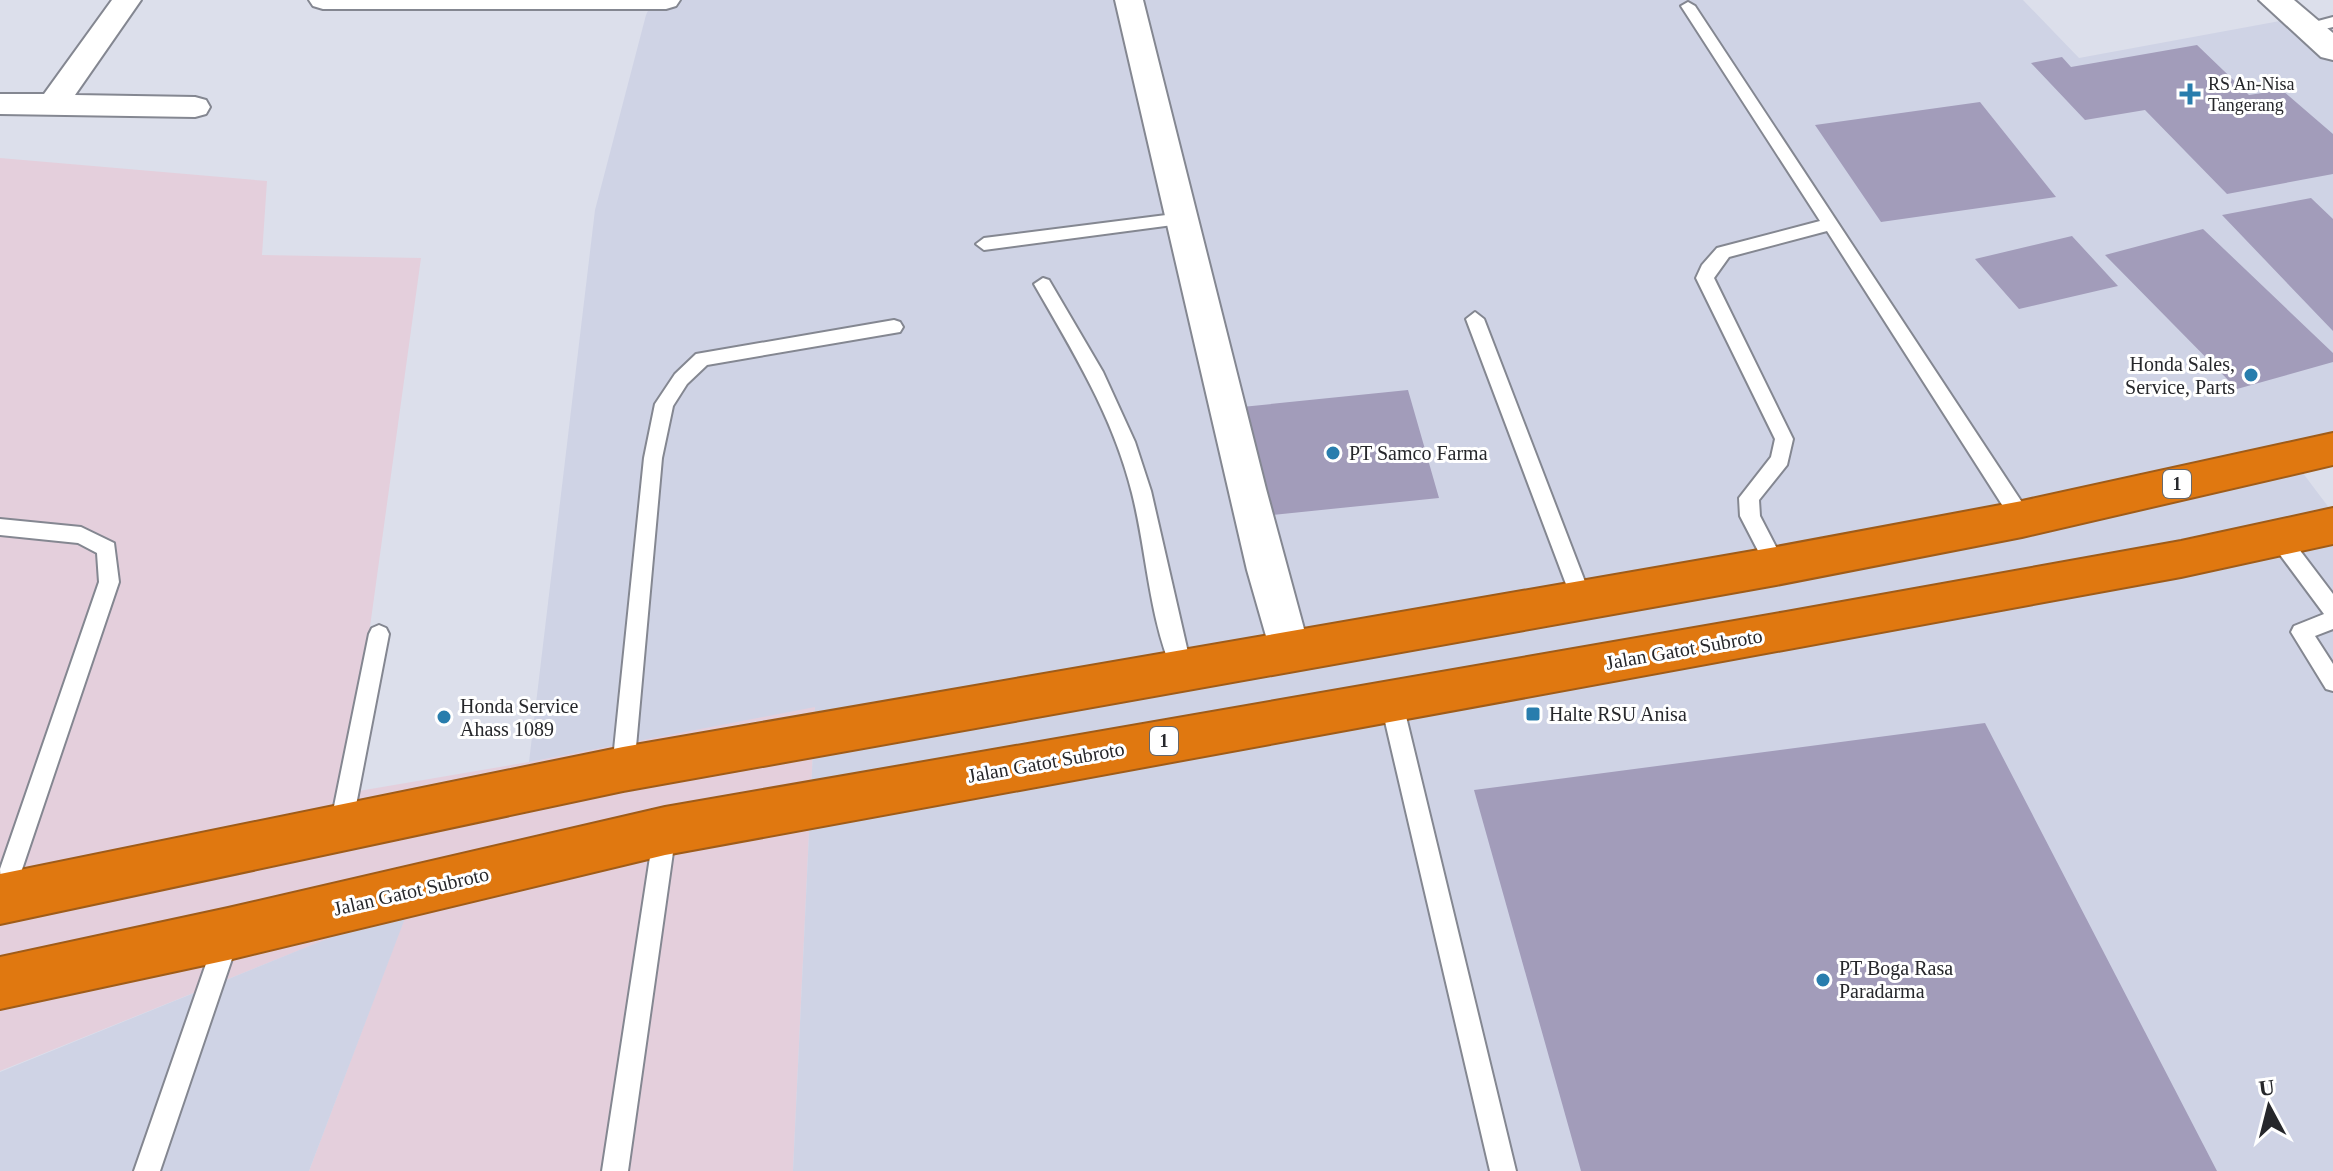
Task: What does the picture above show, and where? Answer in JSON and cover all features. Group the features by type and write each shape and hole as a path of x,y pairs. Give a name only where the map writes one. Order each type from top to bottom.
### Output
{"highway":[{"name":"1","path":"0,899 623,769 1776,566 2022,519 2333,449"},
{"name":"Jalan Gatot Subroto","path":"0,983 228,934 665,831 1786,632 2333,526"}],"street":[{"path":"52,105 127,0"},
{"path":"323,0 666,0"},
{"path":"1129,0 1253,522 1289,651"},
{"path":"2275,0 2320,25 2333,50"},
{"path":"0,104 195,107"}],"lane":[{"path":"1688,6 2022,519"},
{"path":"984,244 1182,219"},
{"path":"1776,566 1750,516 1749,498 1780,460 1784,439 1705,278 1708,269 1723,252 1831,224"},
{"path":"1043,284 1090,360 1134,468 1171,640 1182,670"},
{"path":"1475,319 1582,600"},
{"path":"623,769 653,458 664,404 681,379 702,359 894,327"},
{"path":"0,527 81,535 107,549 109,582 0,899"},
{"path":"2279,538 2333,610"},
{"path":"2333,620 2301,632 2333,682"},
{"path":"341,826 379,634"},
{"path":"1391,700 1503,1171"},
{"path":"615,1171 665,831"},
{"path":"147,1171 228,934"}],"shaded area":[{"path":"653,0 2023,0 2079,58 2291,19 2333,56 2333,440 2287,452 2333,513 2333,1171 793,1171 815,707 529,762 595,210 646,15"},
{"path":"0,158 267,181 262,255 421,258 347,793 529,762 815,706 793,1171 309,1171 409,906 0,1071"},
{"path":"410,905 309,1171 0,1171 0,1072"}],"building":[{"name":"RS An-Nisa Tangerang","path":"2197,45 2249,95 2282,90 2333,134 2333,174 2227,194 2145,110 2085,120 2031,63 2062,57 2071,67"},
{"path":"1980,102 2056,197 1881,222 1815,125"},
{"path":"2311,198 2333,219 2333,331 2222,215"},
{"path":"2203,229 2333,353 2333,362 2237,389 2105,255"},
{"path":"2072,236 2118,286 2019,309 1975,259"},
{"name":"PT Samco Farma","path":"1408,390 1439,498 1252,517 1232,408"},
{"name":"PT Boga Rasa Paradarma","path":"1985,723 2217,1171 1581,1171 1474,790"}],"place":[{"name":"RS An-Nisa Tangerang","path":"2190,94"},
{"name":"Honda Sales, Service, Parts","path":"2251,375"},
{"name":"PT Samco Farma","path":"1333,453"},
{"name":"Halte RSU Anisa","path":"1533,714"},
{"name":"Honda Service Ahass 1089","path":"444,717"},
{"name":"PT Boga Rasa Paradarma","path":"1823,980"}]}
